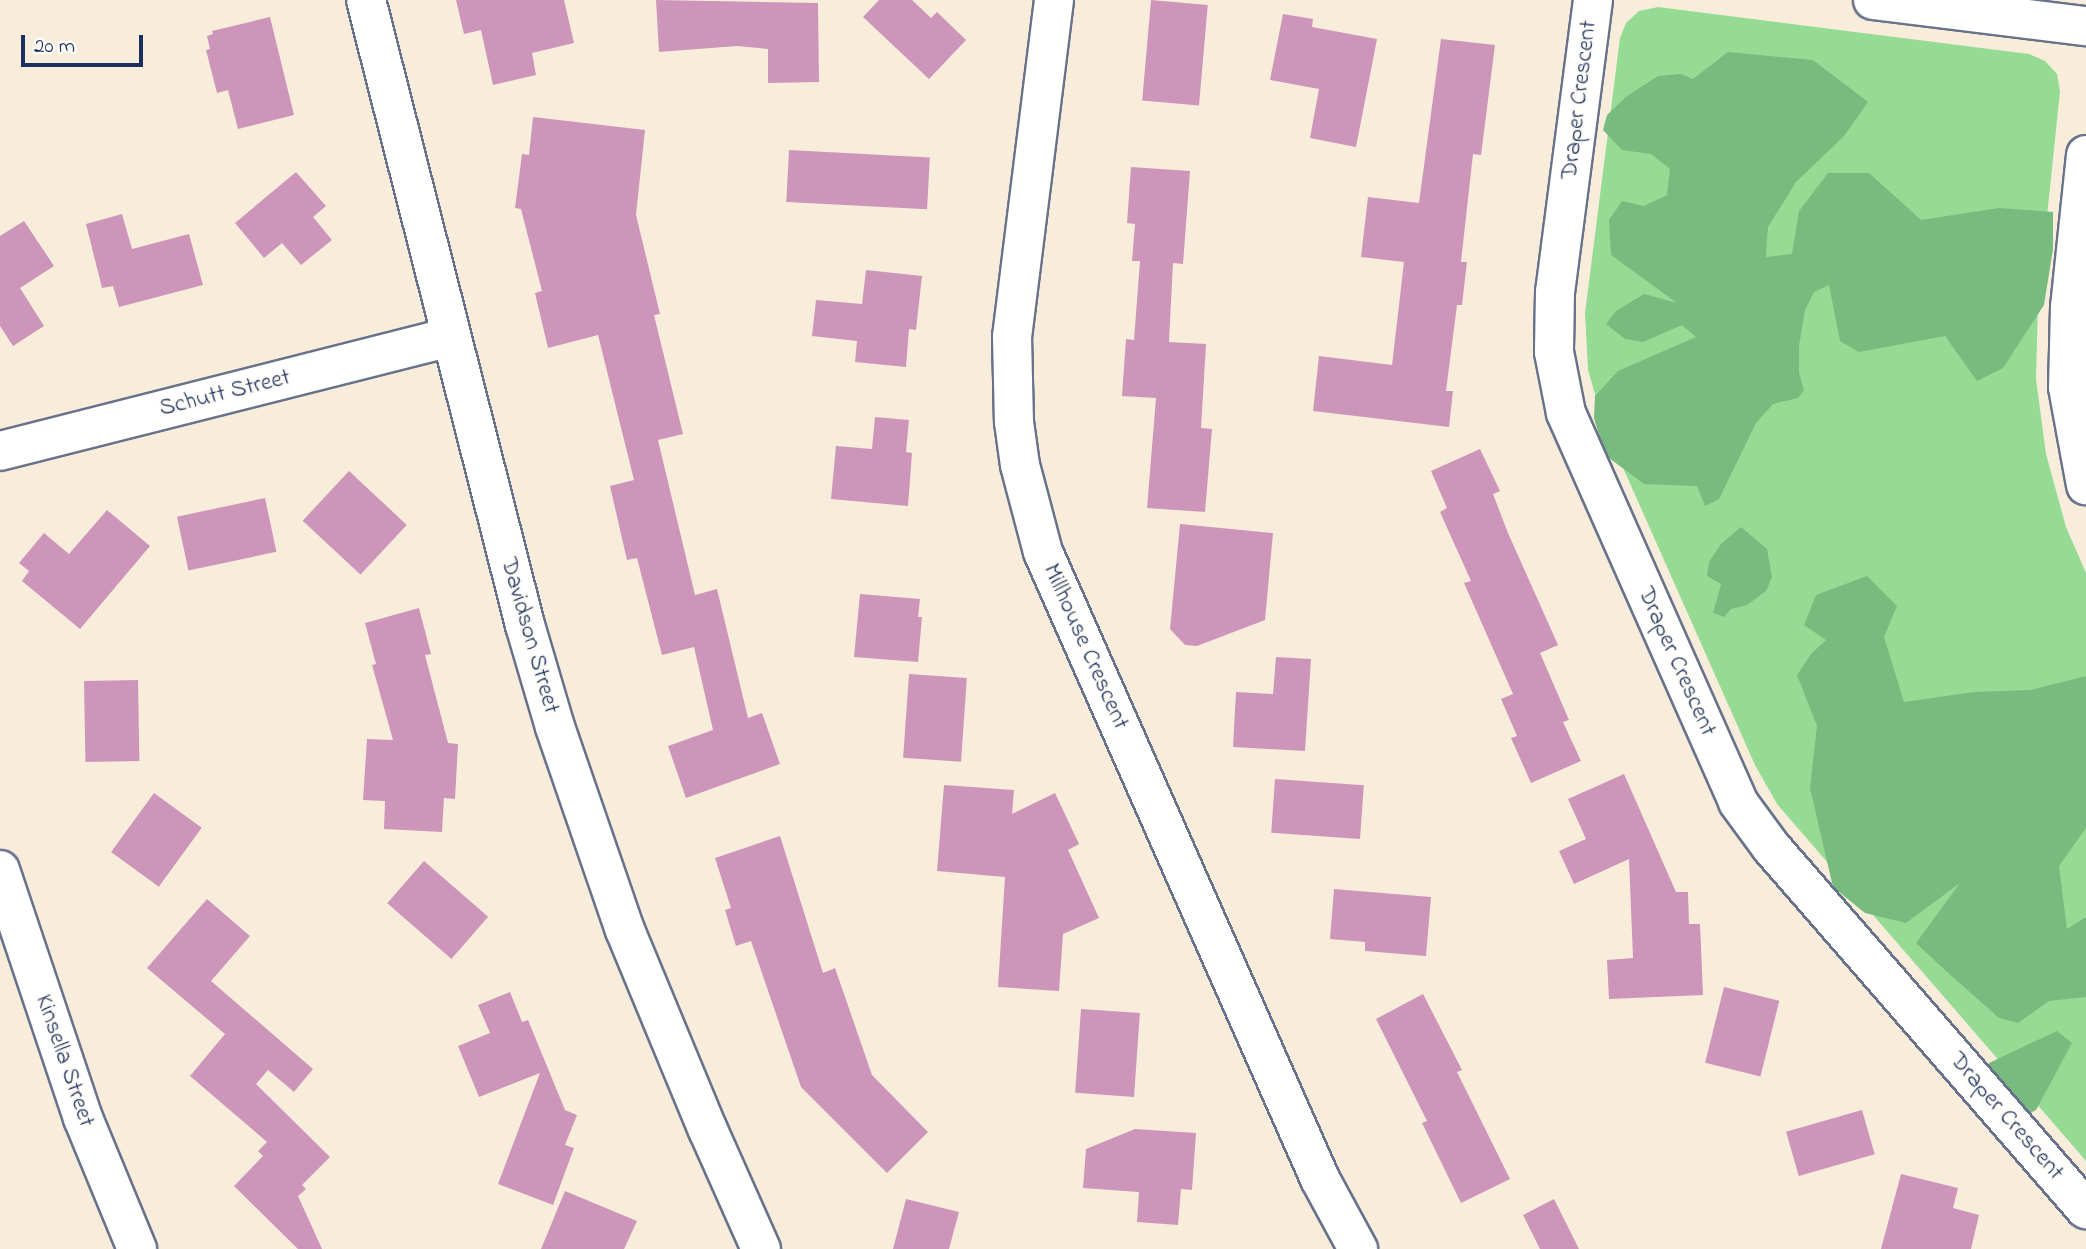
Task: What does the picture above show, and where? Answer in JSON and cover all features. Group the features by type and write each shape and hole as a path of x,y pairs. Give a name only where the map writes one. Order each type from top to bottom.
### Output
{"street":[{"name":"Davidson Street","path":"366,0 450,337 525,625 555,727 625,930 761,1249"},
{"name":"Millhouse Crescent","path":"1054,0 1012,336 1014,422 1020,465 1043,552 1314,1166 1358,1249"},
{"name":"Draper Crescent","path":"1593,0 1555,292 1554,352 1566,412 1738,802 1771,847 2086,1209"},
{"path":"1873,0 2086,26"},
{"path":"2086,155 2070,307 2067,387 2086,485"},
{"name":"Schutt Street","path":"0,451 450,337"},
{"name":"Kinsella Street","path":"0,870 83,1118 137,1249"}],"green space":[{"path":"1658,7 2029,54 2045,61 2057,74 2060,91 2038,304 2036,379 2046,454 2066,527 2086,573 2086,1161 1777,804 1755,765 1604,425 1588,370 1585,313 1620,38 1626,23 1639,11"},
{"path":"1728,52 1813,60 1868,102 1844,136 1796,182 1768,227 1766,257 1792,254 1799,211 1828,173 1869,173 1921,220 1999,208 2053,212 2053,249 2044,305 2003,368 1977,381 1945,336 1859,352 1840,341 1829,285 1814,292 1805,310 1799,346 1799,373 1804,390 1798,398 1773,404 1756,423 1719,499 1705,506 1697,486 1644,484 1605,455 1594,418 1595,396 1618,371 1696,337 1682,325 1643,342 1625,339 1606,324 1616,311 1644,294 1677,303 1611,255 1609,220 1622,201 1644,206 1667,195 1670,169 1651,154 1622,150 1603,130 1607,115 1627,96 1658,76 1681,74 1693,79"},
{"path":"1741,527 1767,549 1772,577 1766,591 1747,605 1731,609 1724,617 1713,613 1721,584 1707,576 1709,562 1721,544"},
{"path":"1867,576 1897,606 1884,637 1904,702 1974,692 2030,690 2086,676 2086,828 2059,866 2067,929 2086,917 2086,997 2049,1001 2018,1023 1999,1018 1946,971 1916,943 1960,883 1906,923 1865,913 1833,887 1810,788 1817,726 1797,675 1811,654 1826,640 1804,625 1816,595"},
{"path":"2057,1031 2072,1043 2036,1110 2028,1114 1989,1069 1989,1063"}],"building":[{"path":"456,0 564,0 574,43 532,53 536,75 493,85 481,30 464,34"},
{"path":"656,0 818,3 819,82 768,83 768,49 737,46 659,52"},
{"path":"879,0 912,0 931,18 937,12 966,40 929,79 863,17"},
{"path":"1151,0 1208,5 1199,106 1142,101"},
{"path":"1283,14 1313,19 1312,27 1377,39 1356,147 1310,138 1319,89 1270,80"},
{"path":"270,17 294,115 238,129 228,90 217,93 206,50 210,49 207,36 213,34 212,31"},
{"path":"1441,39 1495,45 1481,155 1473,154 1461,262 1467,262 1462,305 1457,305 1446,391 1453,391 1449,427 1313,411 1319,356 1392,365 1404,262 1361,257 1368,197 1419,203"},
{"path":"533,117 645,130 636,215 660,314 654,315 683,434 658,440 695,595 717,589 748,718 762,713 780,764 686,798 668,746 713,730 694,647 662,655 637,558 627,560 610,486 634,480 598,335 548,348 535,293 542,291 521,209 515,208 522,154 529,155"},
{"path":"789,150 930,157 927,209 786,202"},
{"path":"1131,167 1190,171 1183,264 1173,263 1169,342 1206,344 1201,428 1212,429 1205,512 1147,508 1156,398 1122,396 1126,339 1134,340 1140,261 1132,261 1135,224 1127,223"},
{"path":"296,172 326,206 313,217 332,240 301,265 282,243 264,258 235,223"},
{"path":"122,214 132,249 189,234 203,285 119,307 113,286 102,288 86,224"},
{"path":"24,221 54,266 20,288 44,326 13,346 0,326 0,236"},
{"path":"866,270 922,276 916,330 909,329 906,367 855,362 857,341 812,336 816,300 862,304"},
{"path":"875,417 909,420 906,452 912,453 908,506 831,499 836,446 872,449"},
{"path":"1480,449 1500,491 1493,494 1508,533 1558,645 1540,653 1569,720 1563,722 1581,761 1531,783 1511,738 1517,736 1501,699 1513,694 1464,583 1471,581 1440,512 1447,508 1431,471"},
{"path":"349,471 407,525 360,575 303,521"},
{"path":"265,498 276,552 188,571 177,517"},
{"path":"107,510 150,546 80,629 22,581 29,571 19,563 44,533 69,554"},
{"path":"1180,524 1273,533 1265,620 1197,646 1185,645 1170,629"},
{"path":"860,594 920,599 918,617 922,617 918,662 854,657"},
{"path":"419,608 431,654 425,655 448,743 458,744 455,799 444,798 442,832 384,829 385,801 363,800 367,739 393,740 372,665 376,664 365,623"},
{"path":"1276,657 1311,659 1305,751 1233,747 1236,692 1273,694"},
{"path":"909,674 967,678 961,762 903,758"},
{"path":"138,680 139,761 85,762 84,681"},
{"path":"1624,774 1676,892 1688,892 1689,924 1700,924 1703,995 1609,999 1607,960 1633,958 1629,859 1574,884 1559,851 1586,839 1568,799"},
{"path":"1275,779 1364,785 1360,839 1271,833"},
{"path":"944,785 1014,790 1012,814 1055,793 1079,844 1068,850 1099,918 1063,934 1059,991 998,987 1005,877 937,871"},
{"path":"154,793 202,828 159,887 111,852"},
{"path":"780,836 823,973 835,968 872,1075 928,1132 887,1173 801,1087 751,941 736,946 725,910 731,908 715,858"},
{"path":"424,861 488,917 451,959 387,903"},
{"path":"1334,889 1431,897 1426,956 1365,951 1365,942 1330,939"},
{"path":"207,899 250,936 211,981 313,1069 294,1092 268,1070 256,1084 330,1157 302,1185 306,1189 298,1196 322,1249 298,1249 234,1186 263,1156 258,1151 267,1142 190,1076 225,1034 147,968"},
{"path":"1724,987 1779,1001 1760,1076 1705,1063"},
{"path":"510,992 522,1022 528,1020 565,1110 577,1115 565,1145 574,1148 553,1205 498,1184 540,1073 479,1097 458,1046 490,1033 478,1005"},
{"path":"1423,994 1462,1070 1457,1072 1510,1179 1461,1203 1422,1123 1427,1121 1376,1019"},
{"path":"1081,1009 1140,1013 1134,1097 1075,1093"},
{"path":"1862,1110 1875,1154 1799,1176 1786,1132"},
{"path":"1135,1129 1196,1133 1192,1190 1181,1189 1178,1225 1137,1222 1139,1192 1083,1188 1086,1149"},
{"path":"1901,1174 1958,1188 1953,1208 1979,1215 1971,1249 1881,1249"},
{"path":"565,1191 637,1221 624,1249 541,1249"},
{"path":"906,1199 959,1212 949,1249 893,1249"},
{"path":"1554,1199 1579,1249 1540,1249 1523,1215"}]}
